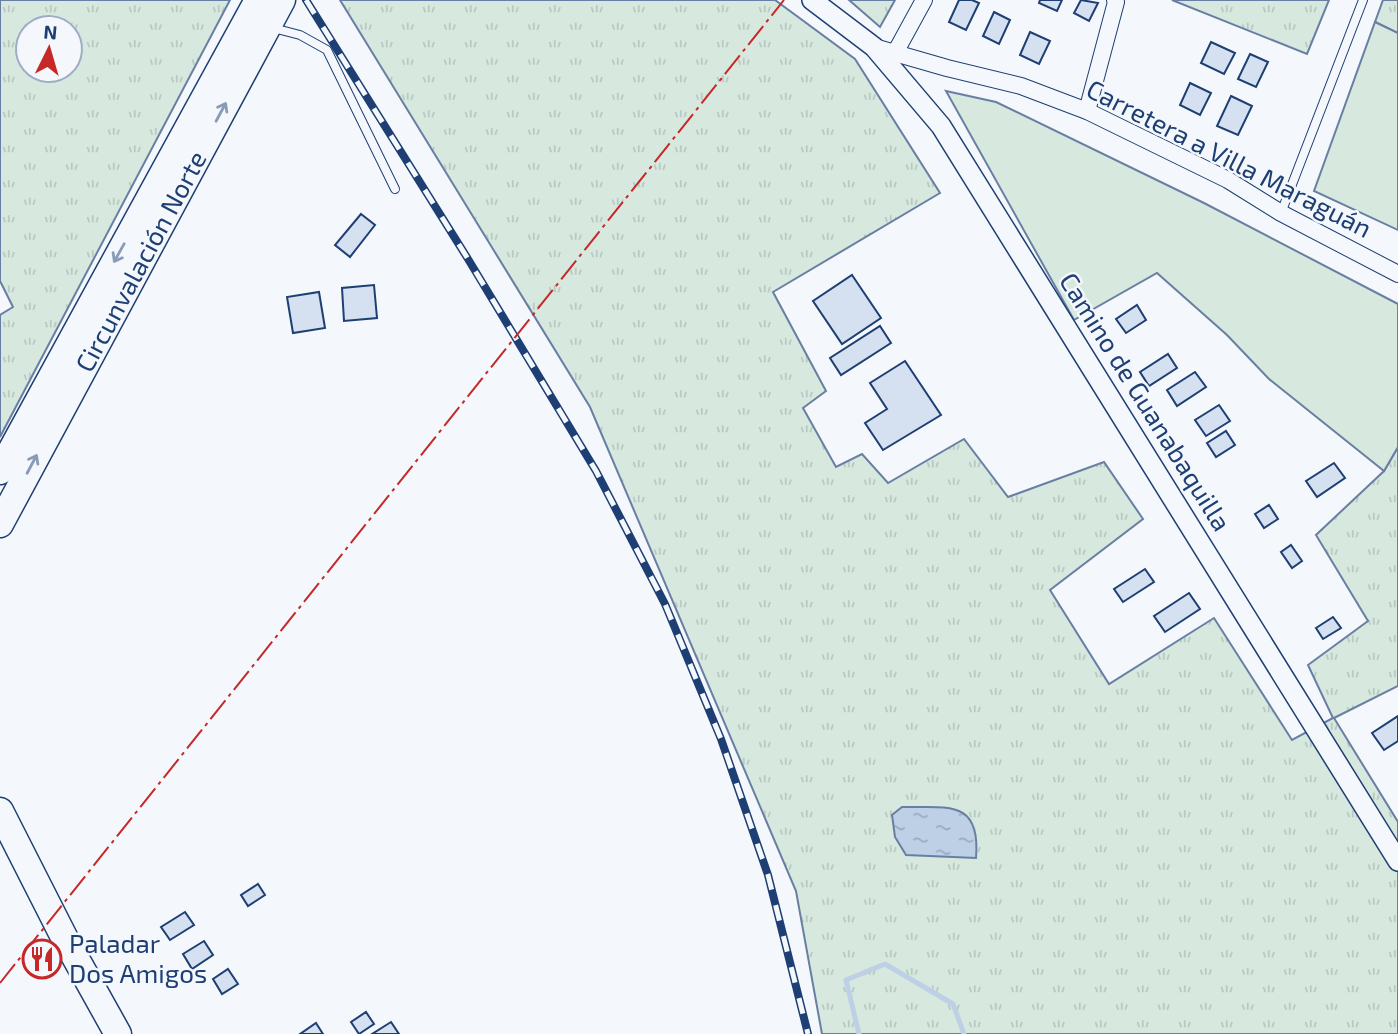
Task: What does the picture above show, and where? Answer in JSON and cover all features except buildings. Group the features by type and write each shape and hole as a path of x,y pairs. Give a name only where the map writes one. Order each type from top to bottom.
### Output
{"highway":[{"name":"Circunvalación Norte","path":"0,471 258,0"},
{"name":"Circunvalación Norte","path":"0,524 282,0"},
{"path":"3,820 118,1034"}],"street":[{"name":"Camino de Guanabaquilla","path":"812,0 874,47 941,126 1398,861"},
{"path":"895,53 924,0"},
{"path":"1087,111 1115,0"},
{"name":"Carretera a Villa Maraguán","path":"874,47 1021,86 1087,111 1228,180 1281,214 1398,274"}],"lane":[{"path":"1281,214 1363,0"},
{"path":"267,27 300,35 327,50 395,189"}],"green space":[{"path":"0,0 230,0 0,437 0,315 13,307 0,281"},
{"path":"340,0 775,0 855,59 940,193 773,292 826,391 803,408 836,467 862,454 888,483 964,439 1008,497 1104,462 1143,519 1050,590 1109,684 1214,618 1292,740 1333,718 1308,665 1368,621 1316,535 1384,471 1398,447 1398,686 1334,718 1398,822 1398,1034 822,1034 796,891 590,407"},
{"path":"849,0 895,0 880,27"},
{"path":"1172,0 1329,0 1307,54"},
{"path":"1383,0 1398,0 1398,33 1375,22"},
{"path":"1375,22 1398,33 1398,230 1314,191"},
{"path":"946,91 996,102 1204,203 1398,304 1398,447 1384,471 1269,379 1227,335 1157,273 1074,320"}],"water":[{"path":"902,807 946,808 957,810 966,816 973,825 976,858 906,855 895,837 892,815"}],"waterway":[{"path":"859,1034 846,980 885,964 953,1004 964,1034"}],"railway":[{"path":"306,0 468,259 596,471 665,604 721,739 768,875 808,1034"}],"power":[{"path":"0,983 784,0"}],"place":[{"name":"Paladar Dos Amigos","path":"42,959"}]}
